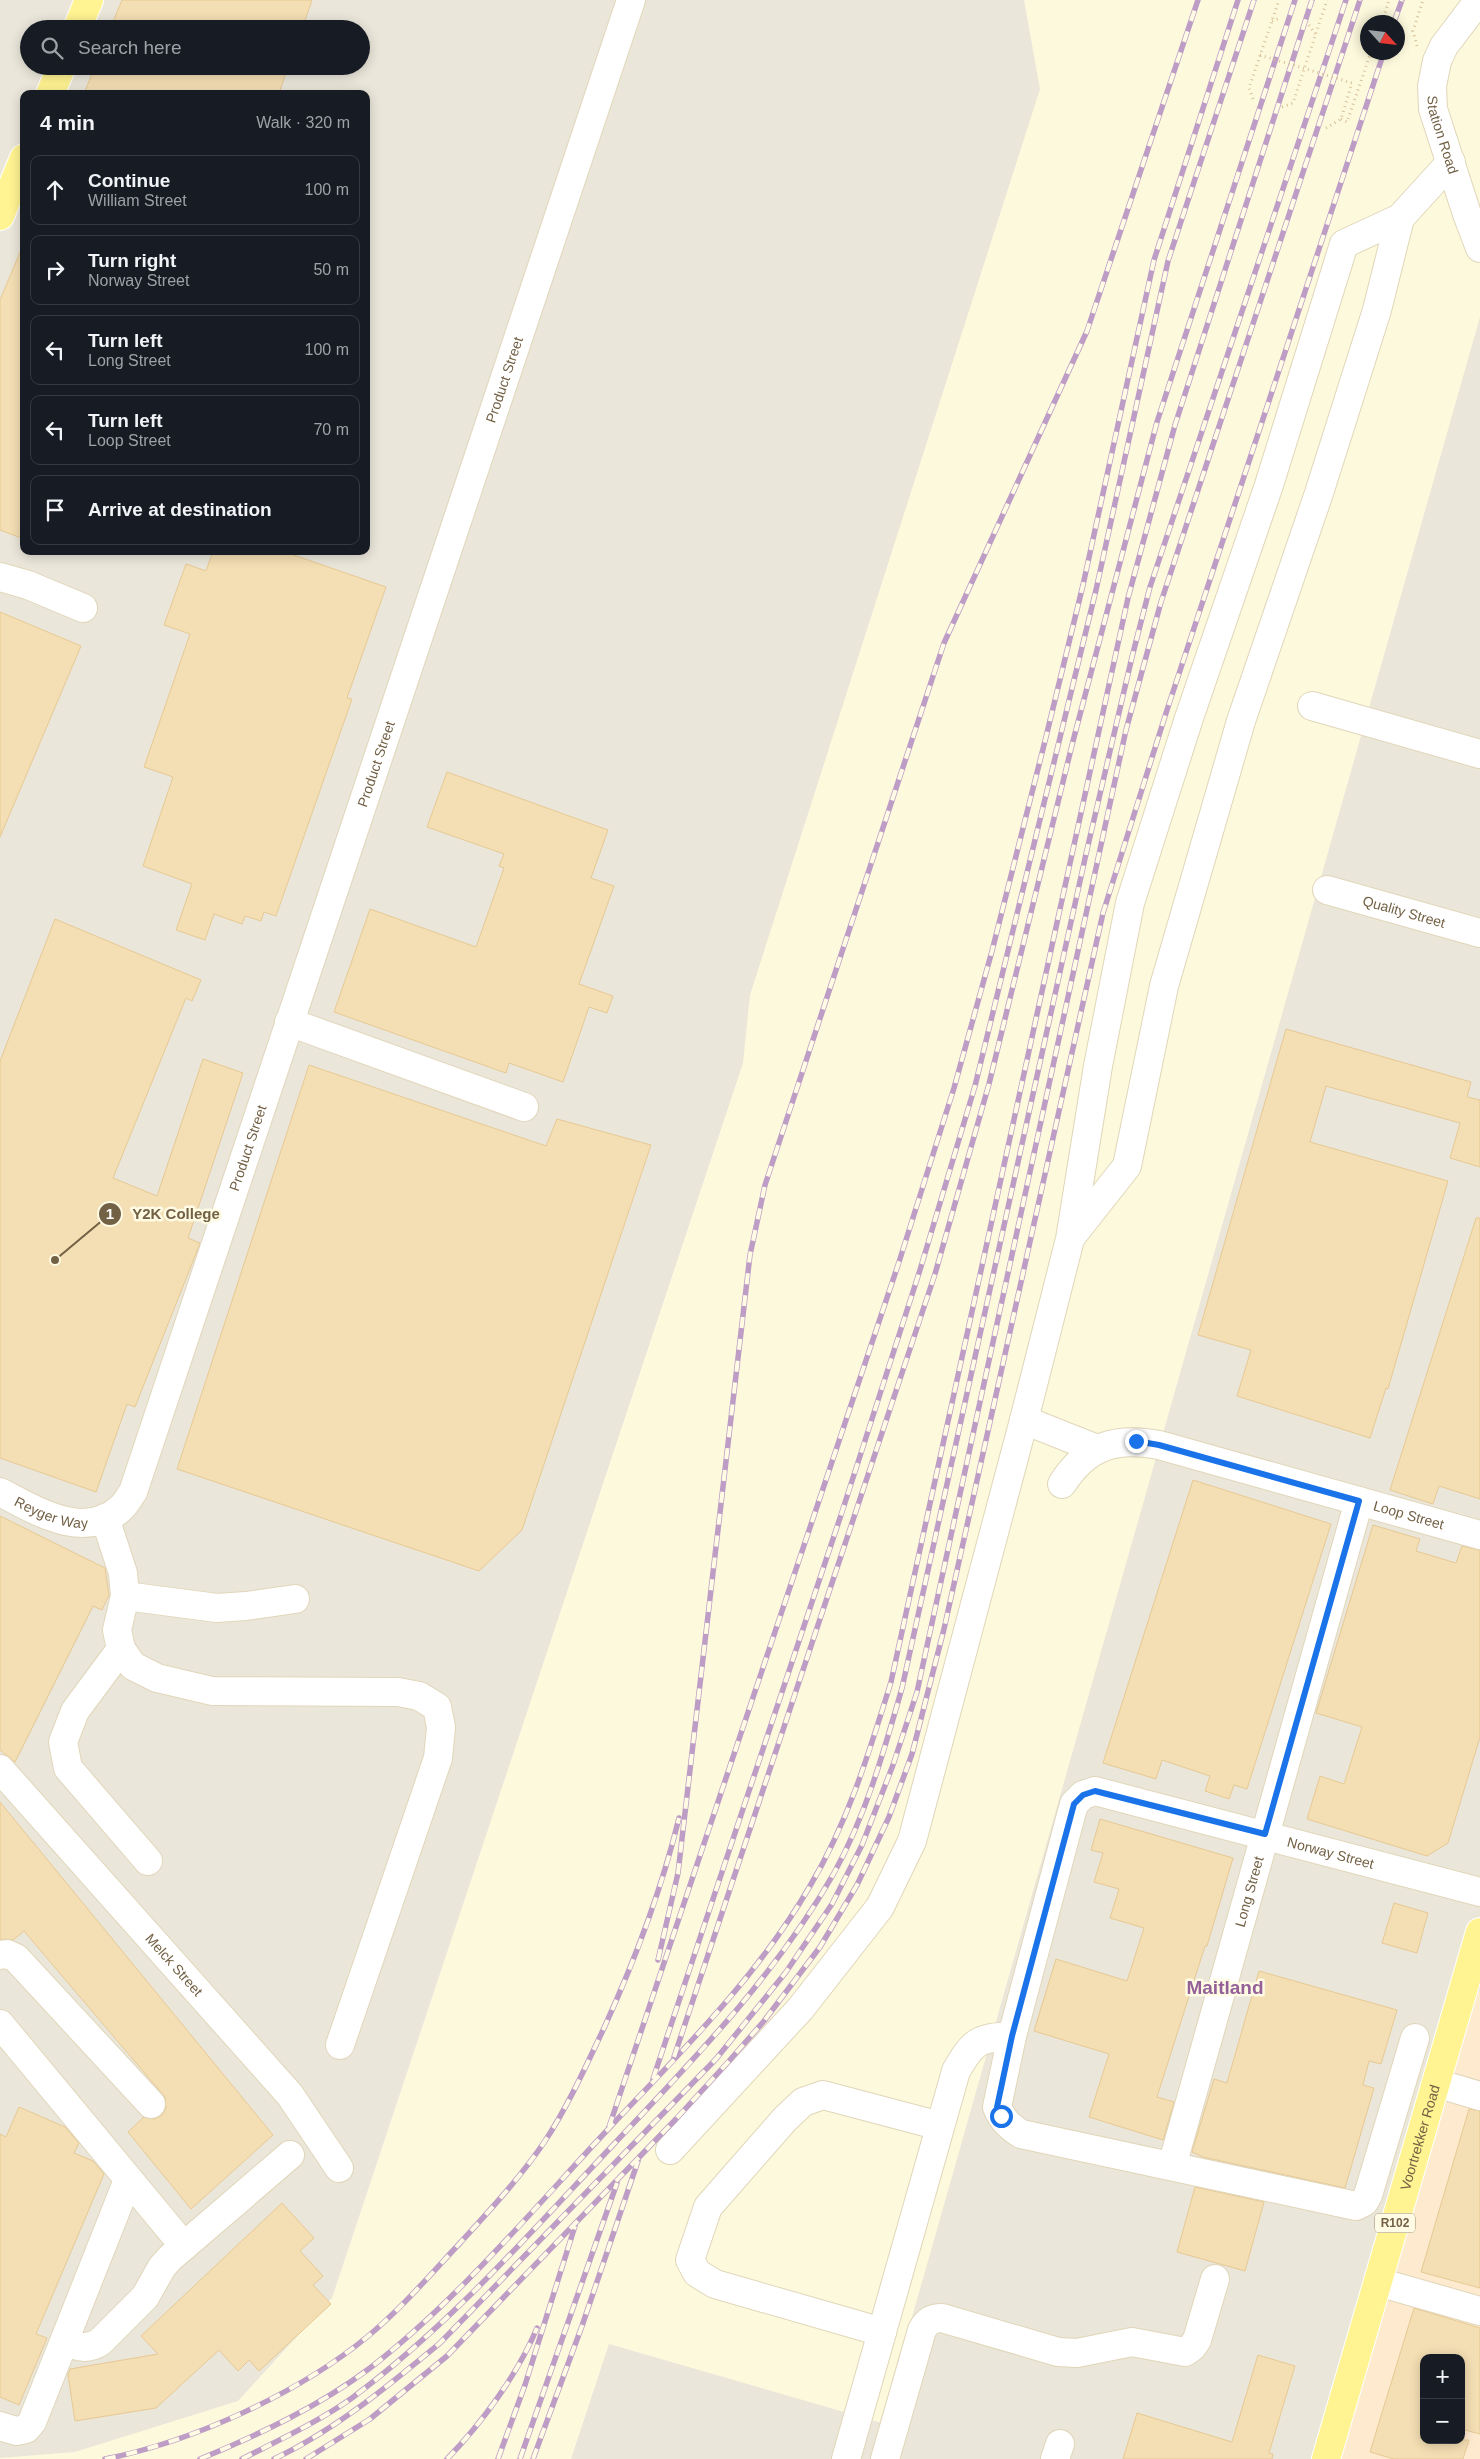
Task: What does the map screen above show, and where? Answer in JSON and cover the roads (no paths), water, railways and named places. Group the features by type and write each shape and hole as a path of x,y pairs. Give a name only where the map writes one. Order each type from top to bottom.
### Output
{"main road":[{"path":"81,20 89,0"},
{"path":"52,90 58,75"},
{"path":"0,216 20,168"},
{"name":"Voortrekker Road","path":"1326,2459 1436,2083 1472,1989 1480,1932"}],"street":[{"name":"Product Street","path":"105,1518 121,1508 132,1492 631,0"},
{"name":"Station Road","path":"1478,0 1444,46 1434,73 1434,109 1480,248"},
{"path":"670,2150 801,2008 880,1906 912,1841 1070,1239 1098,1066 1130,903 1183,737 1269,485 1344,244 1400,218 1451,162"},
{"path":"1070,1239 1127,1166 1164,986 1241,721 1319,493 1377,310 1400,218"},
{"path":"0,577 28,585 83,608"},
{"path":"1312,706 1480,754"},
{"name":"Quality Street","path":"1328,890 1480,933"},
{"path":"289,1022 524,1107"},
{"path":"1024,1420 1097,1449"},
{"name":"Loop Street","path":"1062,1484 1080,1460 1097,1449 1119,1441 1136,1441 1159,1445 1480,1535"},
{"name":"Reyger Way","path":"0,1492 52,1518 83,1524 105,1518"},
{"name":"Long Street","path":"1172,2166 1359,1501"},
{"path":"105,1518 123,1573 125,1596 117,1630 121,1649 134,1666 157,1678 212,1691 398,1692 419,1696 437,1707 441,1727 438,1758 340,2045"},
{"path":"125,1596 217,1608 295,1599"},
{"path":"121,1649 75,1711 63,1742 68,1768 148,1861"},
{"name":"Melck Street","path":"0,1769 290,2095 339,2168"},
{"name":"Norway Street","path":"1012,2036 1074,1804 1083,1795 1095,1791 1265,1834 1480,1892"},
{"path":"0,1955 7,1954 16,1958 150,2104"},
{"path":"0,2024 184,2246"},
{"path":"846,2459 956,2071 968,2050 986,2038 1012,2036 997,2107 1009,2126 1021,2134 1356,2206 1364,2202 1368,2194 1415,2038"},
{"path":"1436,2083 1480,2096"},
{"path":"882,2332 715,2284 696,2273 690,2260 708,2207 785,2119 803,2102 823,2095 940,2126"},
{"path":"65,2342 82,2348 91,2348 100,2342 138,2306 162,2267 290,2155"},
{"path":"0,2426 16,2430 26,2429 32,2422 128,2180"},
{"path":"885,2459 922,2330 926,2323 934,2318 942,2318 1058,2352 1077,2353 1132,2342 1185,2352 1192,2347 1196,2340 1215,2279"},
{"path":"1378,2282 1480,2311"}],"railway":[{"path":"658,1960 678,1873 750,1255 765,1185 944,643 1087,331 1198,0"},
{"path":"609,2127 899,1262 954,1088 992,951 1083,585 1154,260 1238,0"},
{"path":"653,2079 841,1515 920,1270 975,1086 1096,590 1168,261 1254,0"},
{"path":"674,2057 935,1274 989,1084 1072,745 1157,422 1295,0"},
{"path":"200,2459 288,2419 350,2382 403,2341 465,2283 692,2040 743,1981 789,1919 810,1886 836,1837 866,1761 891,1682 1128,598 1175,425 1312,0"},
{"path":"242,2459 312,2423 352,2398 422,2340 488,2277 674,2080 760,1981 811,1910 834,1873 856,1828 881,1759 902,1688 1086,854 1150,587 1346,0"},
{"path":"274,2459 340,2421 381,2391 440,2343 716,2059 786,1972 832,1904 862,1845 893,1765 917,1692 1126,730 1161,602 1360,0"},
{"path":"1397,15 1402,0"},
{"path":"306,2459 370,2419 447,2356 676,2119 729,2061 764,2021 820,1947 857,1885 889,1817 912,1754 944,1629 1103,913 1167,710 1381,60"},
{"path":"105,2459 173,2441 243,2413 277,2396 340,2358 392,2315 482,2218 515,2181 545,2141 583,2071 604,2028 637,1951 656,1899 679,1818"},
{"path":"533,2459 582,2326 638,2161"},
{"path":"520,2459 617,2183"},
{"path":"498,2459 525,2385 575,2226"},
{"path":"447,2459 498,2398 520,2363 537,2328"}],"place":[{"name":"Y2K College","path":"55,1260"}],"district":[{"name":"Maitland","path":"1225,1987"}]}
